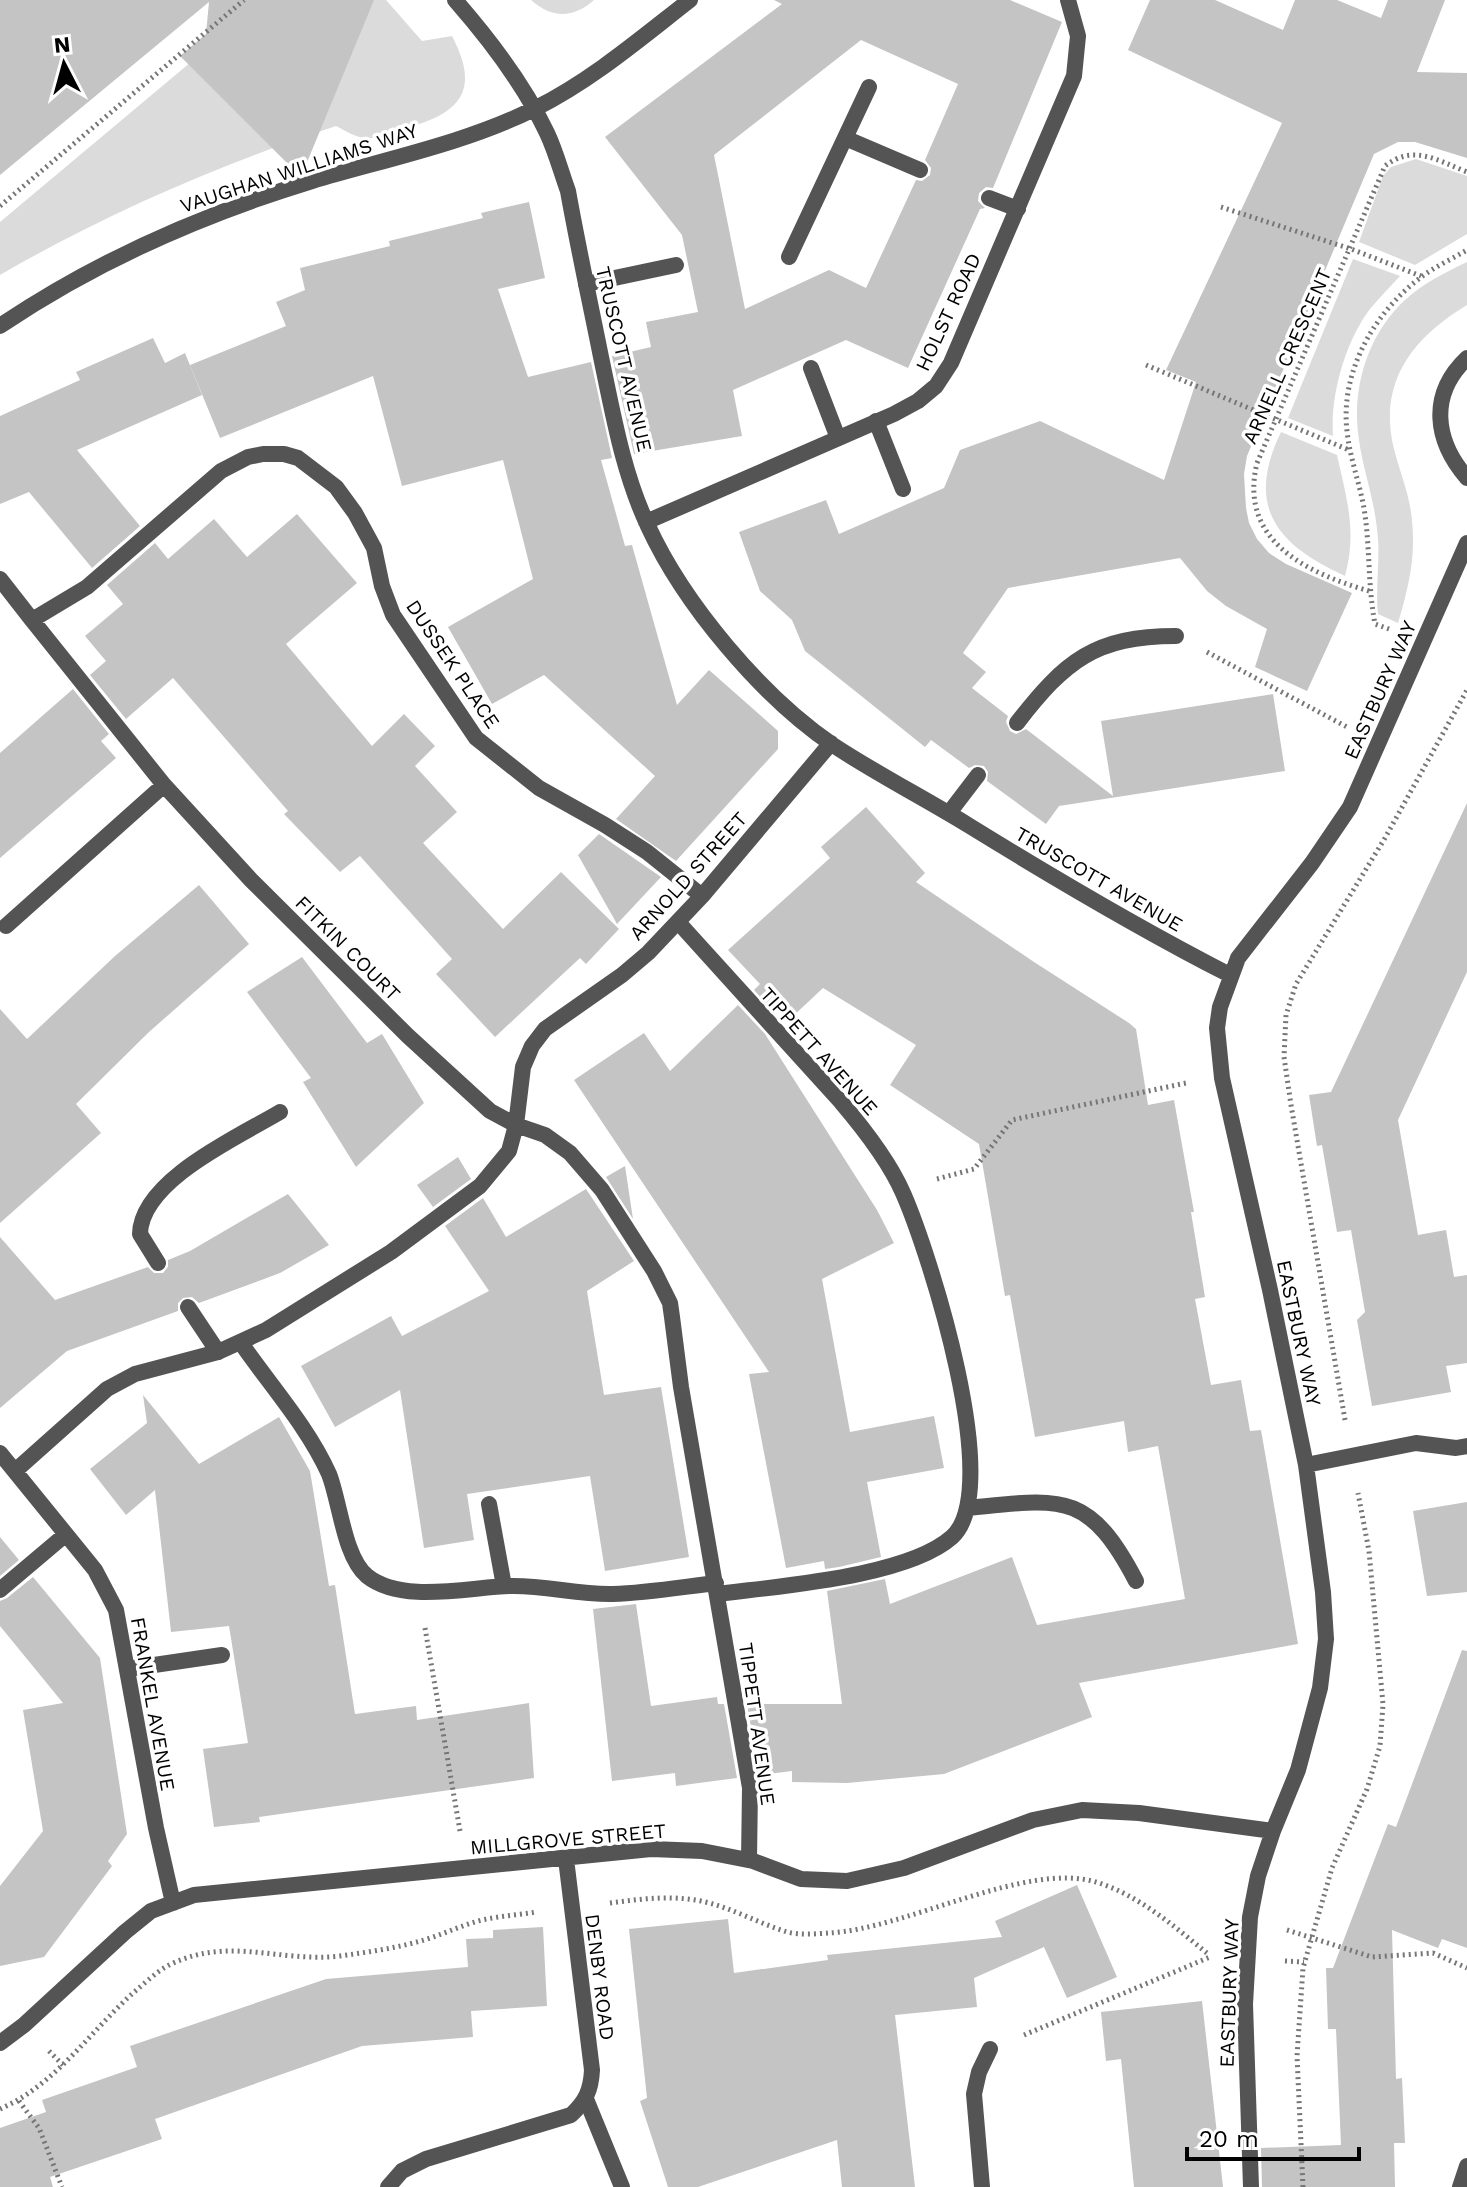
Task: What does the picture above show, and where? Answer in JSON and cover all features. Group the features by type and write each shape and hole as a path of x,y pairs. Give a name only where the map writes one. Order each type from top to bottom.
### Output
{"street":[{"name":"TRUSCOTT AVENUE","path":"455,0 507,65 547,132 568,191 614,420 646,522 676,580 700,614 758,679 831,743 1093,902 1230,975"},
{"name":"VAUGHAN WILLIAMS WAY","path":"0,326 47,294 113,258 182,226 308,182 439,145 534,109 604,65 690,0"},
{"name":"HOLST ROAD","path":"646,522 876,421 918,401 936,386 956,352 1074,76 1078,36 1068,0"},
{"path":"789,257 869,87"},
{"path":"845,138 920,170"},
{"path":"989,198 1018,209"},
{"path":"586,284 676,265"},
{"path":"1467,358 1445,389 1440,413 1442,438 1452,461 1467,478"},
{"path":"811,368 838,438"},
{"path":"876,421 903,489"},
{"name":"DUSSEK PLACE","path":"32,620 87,587 221,471 248,457 263,454 298,458 336,487 366,531 374,548 386,600 393,615 476,738 539,788 647,852 702,896"},
{"name":"EASTBURY WAY","path":"1251,2187 1246,2086 1246,1958 1250,1917 1258,1876 1298,1770 1320,1688 1326,1639 1306,1465 1222,1078 1217,1028 1230,975 1238,958 1312,863 1350,807 1467,543"},
{"path":"0,579 32,620"},
{"name":"FITKIN COURT","path":"32,620 164,785 251,880 408,1036 490,1111 516,1125"},
{"path":"1017,723 1045,687 1072,662 1090,651 1142,636 1176,636"},
{"name":"ARNOLD STREET","path":"15,1471 107,1389 135,1374 241,1343 391,1252 480,1186 509,1151 516,1125 523,1067 532,1046 545,1029 648,953 702,896 831,743"},
{"path":"949,813 978,775"},
{"path":"6,926 164,785"},
{"name":"TIPPETT AVENUE","path":"678,922 851,1114 902,1189 933,1273 957,1366 971,1465 967,1508 954,1536 932,1551 891,1567 859,1574 717,1589"},
{"path":"158,1263 140,1234 143,1214 158,1194 200,1159 280,1112"},
{"name":"TIPPETT AVENUE","path":"516,1125 545,1135 588,1171 618,1213 663,1288 672,1317 681,1387 750,1788 749,1860"},
{"path":"188,1307 218,1352"},
{"path":"241,1343 320,1457 335,1492 353,1558 367,1576 389,1587 420,1591 504,1586 549,1586 611,1594 717,1589"},
{"path":"1306,1465 1416,1443 1456,1448 1467,1446"},
{"name":"FRANKEL AVENUE","path":"0,1453 95,1570 116,1610 173,1903"},
{"path":"967,1508 1029,1502 1057,1502 1075,1507 1101,1526 1120,1549 1136,1581"},
{"path":"489,1504 504,1586"},
{"path":"0,1590 65,1535"},
{"path":"127,1669 222,1655"},
{"name":"MILLGROVE STREET","path":"0,2043 151,1911 194,1895 651,1849 702,1851 749,1860 801,1879 847,1881 904,1868 1033,1820 1082,1810 1139,1813 1273,1831"},
{"name":"DENBY ROAD","path":"566,1859 592,2070 591,2087 586,2099 622,2187"},
{"path":"982,2187 974,2094 979,2072 990,2049"},
{"path":"388,2187 402,2171 426,2159 571,2115 586,2099"},
{"path":"1460,2187 1467,2166"}],"path":[{"path":"0,206 244,0"},
{"name":"ARNELL CRESCENT","path":"1369,591 1307,569 1284,552 1265,529 1258,514 1253,482 1257,463 1385,166 1396,157 1410,154 1430,157 1467,172"},
{"path":"1221,207 1351,249 1421,276"},
{"path":"1423,641 1375,624 1369,591 1365,517 1350,450 1346,409 1348,391 1365,343 1378,320 1421,276 1467,250"},
{"path":"1146,365 1350,450"},
{"path":"1176,636 1379,744"},
{"path":"902,1189 974,1169 1012,1120 1170,1085 1222,1078"},
{"path":"420,1591 454,1796"},
{"path":"0,2109 19,2101 40,2086 151,1977 170,1964 214,1951 241,1949 298,1958 337,1956 386,1949 485,1920 571,1907 674,1897 703,1901 790,1933 830,1933 878,1926 1011,1886 1072,1878 1097,1882 1127,1896 1163,1917 1211,1956"},
{"path":"1250,1917 1372,1957 1433,1953 1467,1968"},
{"path":"990,2049 1211,1956 1304,1962"},
{"path":"19,2101 30,2112 44,2137 62,2187"}],"shaded area":[{"path":"265,0 386,0 422,41 452,36 465,73 459,100 436,117 382,136 361,137 336,126 249,157 122,211 0,275 0,222"},
{"path":"531,0 594,0 579,10 563,14 547,11"},
{"path":"1416,159 1467,176 1467,234 1415,265 1359,242 1383,176 1391,167"},
{"path":"1353,259 1400,276 1370,309 1353,337 1337,387 1333,436 1288,418"},
{"path":"1467,262 1467,305 1431,331 1417,346 1396,381 1391,400 1393,445 1409,501 1413,535 1410,573 1398,623 1378,614 1378,540 1357,421 1360,383 1372,346 1392,314 1419,289"},
{"path":"1281,432 1337,455 1350,530 1345,576 1301,551 1274,520 1267,502 1266,481"}],"building":[{"path":"0,0 374,0 303,172 298,174 180,56 206,34 209,2 0,175"},
{"path":"774,0 1010,0 1062,22 993,188 986,187 979,193 978,201 985,208 980,209 908,368 846,340 733,390 742,436 634,454 612,356 651,347 646,322 698,312 682,235 605,137 782,4","holes":["861,40 958,84 925,160 931,168 930,175 922,181 916,180 866,288 829,270 745,309 714,155"]},
{"path":"1150,0 1215,0 1283,30 1295,0 1337,0 1381,18 1388,0 1445,0 1417,72 1467,73 1467,158 1415,142 1398,142 1374,154 1247,456 1244,474 1246,508 1257,539 1269,553 1286,564 1352,593 1307,691 1255,667 1267,629 1226,606 1207,591 1180,558 1008,588 963,653 986,672 972,688 1008,716 1006,722 1010,731 1016,734 1026,729 1113,796 1101,721 1273,694 1285,771 1059,806 1046,824 987,781 988,772 984,766 969,768 931,740 925,747 805,651 792,620 760,591 739,532 826,500 839,534 944,488 960,450 1040,421 1164,480 1196,382 1166,370 1282,123 1128,50"},
{"path":"529,202 545,278 498,289 528,377 591,362 612,458 601,460 625,546 632,545 677,705 709,670 778,731 778,749 676,861 616,819 655,776 544,675 492,704 448,627 533,579 503,460 402,486 373,376 220,438 190,365 286,326 276,302 305,290 300,268 390,246 389,241 483,218 481,213"},
{"path":"153,338 165,363 185,353 202,395 77,450 140,526 92,568 29,492 0,504 0,416 80,380 76,372"},
{"path":"297,514 357,583 286,644 372,746 404,714 435,746 415,766 457,812 423,843 503,929 561,872 619,929 586,964 580,958 495,1037 436,974 452,959 360,856 340,872 284,814 288,811 173,678 126,719 90,675 106,661 85,636 123,604 107,585 155,543 168,559 214,519 247,557"},
{"path":"73,689 109,734 101,741 116,758 0,858 0,753"},
{"path":"1467,803 1467,972 1398,1120 1418,1235 1446,1230 1454,1277 1467,1275 1467,1363 1446,1366 1451,1392 1372,1406 1357,1320 1365,1312 1351,1230 1337,1232 1322,1145 1317,1146 1309,1095 1331,1092"},
{"path":"866,807 925,873 916,882 1136,1029 1148,1105 1174,1100 1194,1212 1191,1212 1205,1297 1195,1299 1211,1385 1241,1380 1250,1431 1261,1430 1298,1644 1079,1683 1092,1717 944,1774 847,1783 792,1782 792,1771 759,1775 747,1704 842,1704 827,1591 885,1579 890,1604 1012,1557 1037,1625 1185,1599 1158,1446 1128,1452 1124,1421 1035,1437 1010,1295 1005,1296 979,1144 890,1085 916,1045 823,988 790,1019 765,1002 754,990 760,984 728,950 830,858 821,847"},
{"path":"599,834 661,877 617,924 578,855"},
{"path":"199,885 249,944 149,1032 76,1104 101,1133 0,1223 0,1009 27,1039 115,956"},
{"path":"302,957 367,1043 382,1034 424,1103 356,1167 303,1082 311,1078 247,992"},
{"path":"738,1005 765,1034 877,1210 894,1243 822,1279 850,1432 934,1416 944,1468 867,1482 881,1557 839,1567 825,1569 824,1561 786,1568 749,1374 769,1372 574,1080 644,1033 670,1071"},
{"path":"458,1157 471,1179 433,1207 417,1185"},
{"path":"625,1166 633,1219 606,1177"},
{"path":"586,1189 634,1261 587,1291 604,1395 661,1387 689,1557 605,1571 590,1476 467,1494 474,1540 424,1548 400,1390 335,1427 301,1366 391,1316 402,1336 489,1291 445,1226 483,1198 506,1237"},
{"path":"288,1194 329,1245 280,1273 199,1303 192,1297 183,1298 178,1303 178,1311 67,1351 0,1408 0,1237 55,1300 148,1267 154,1273 163,1273 168,1267 168,1260 190,1251"},
{"path":"143,1395 199,1464 279,1417 310,1471 329,1586 335,1585 355,1714 416,1706 417,1720 529,1703 534,1778 259,1817 260,1822 214,1827 203,1749 248,1743 229,1626 171,1632 155,1490 126,1515 90,1469 147,1423"},
{"path":"1467,1502 1467,1592 1427,1596 1413,1511"},
{"path":"0,1537 19,1560 0,1576"},
{"path":"33,1577 100,1658 127,1834 108,1861 112,1866 44,1957 0,1966 0,1886 43,1831 23,1710 63,1703 0,1626 0,1601"},
{"path":"636,1604 651,1706 717,1697 718,1704 724,1704 737,1778 676,1786 675,1773 612,1781 593,1609"},
{"path":"1462,1650 1467,1651 1467,1948 1442,1939 1438,1948 1392,1930 1396,2079 1402,2078 1405,2143 1394,2143 1395,2187 1262,2187 1261,2148 1341,2145 1336,2029 1328,2029 1326,1968 1333,1968 1388,1824 1396,1827"},
{"path":"1077,1885 1117,1977 1067,1998 1044,1947 974,1978 977,2007 895,2015 915,2187 842,2187 837,2140 698,2187 668,2187 640,2101 647,2098 629,1929 728,1919 734,1973 828,1960 827,1955 1002,1937 995,1921"},
{"path":"543,1927 547,2006 471,2011 473,2037 362,2046 155,2119 162,2139 50,2177 53,2187 0,2187 0,2128 46,2112 42,2100 137,2067 130,2046 326,1979 468,1967 466,1939 493,1938 493,1930"},
{"path":"1202,2001 1223,2187 1134,2187 1121,2059 1106,2061 1101,2012"}]}
